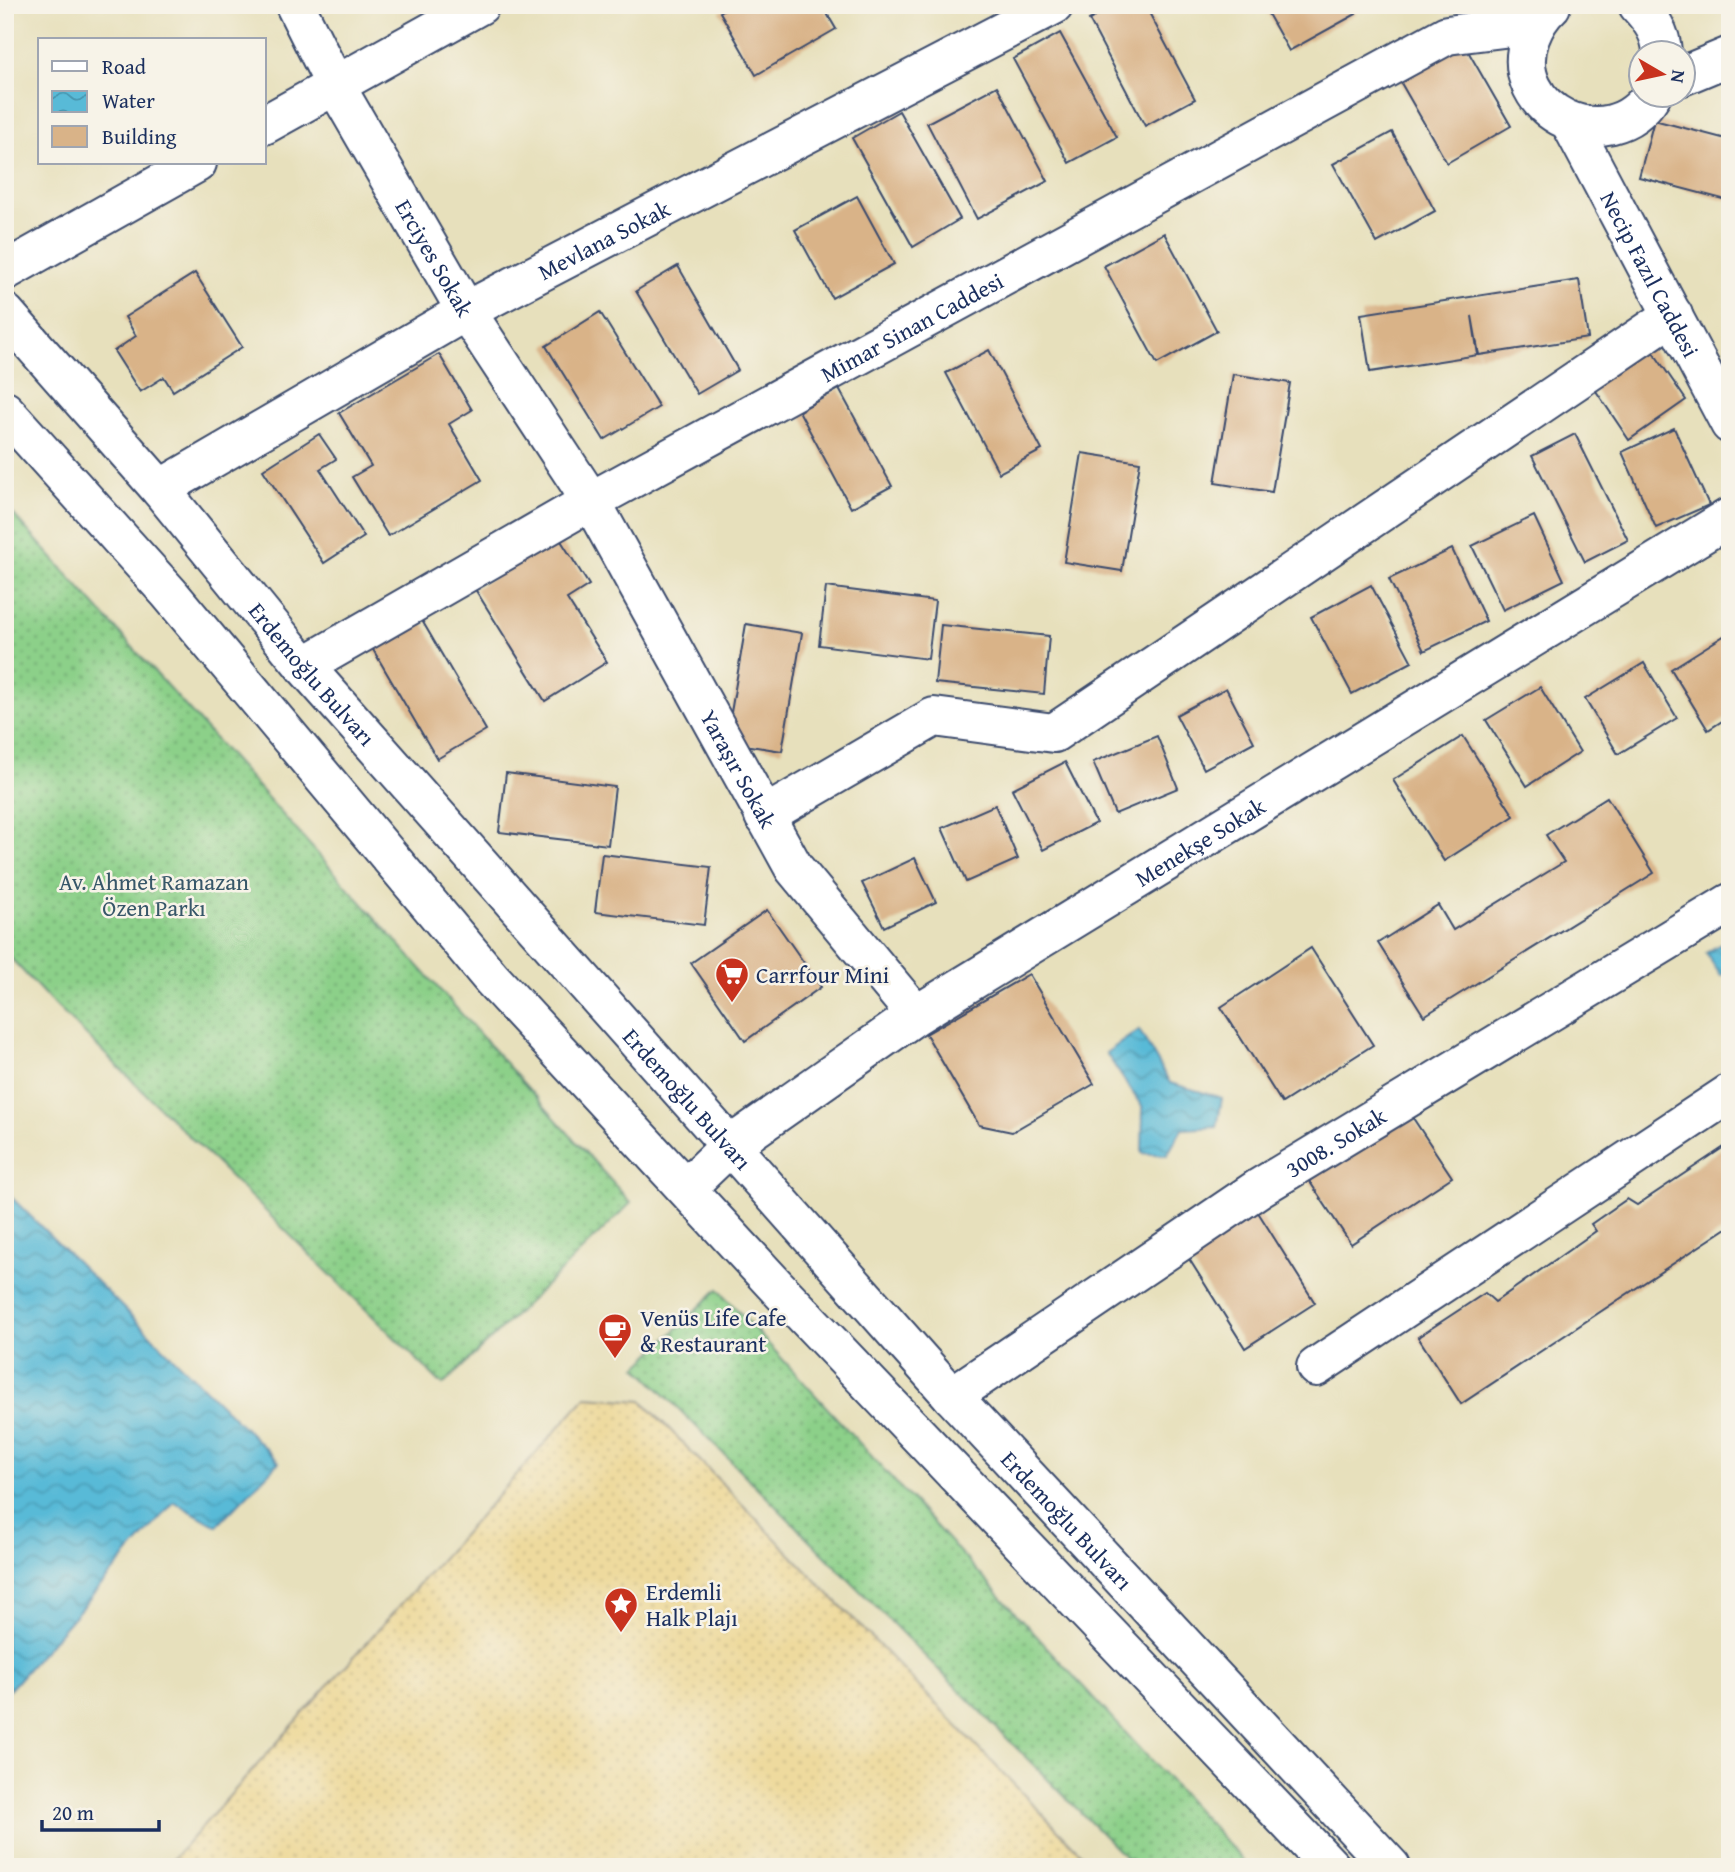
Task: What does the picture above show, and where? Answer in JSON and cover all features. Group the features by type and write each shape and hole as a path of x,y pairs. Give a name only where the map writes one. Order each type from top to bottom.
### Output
{"street":[{"name":"Erciyes Sokak","path":"295,5 335,85 466,312 591,501"},
{"path":"266,124 480,5"},
{"path":"1638,5 1653,23 1660,38"},
{"name":"Mevlana Sokak","path":"160,489 466,312 1036,9"},
{"path":"1544,15 1527,46 1528,70 1535,92 1550,110 1570,122 1590,127 1611,125 1630,118 1641,108"},
{"name":"Mimar Sinan Caddesi","path":"304,666 591,501 1447,35 1544,15"},
{"path":"1696,70 1730,57"},
{"name":"Necip Fazıl Caddesi","path":"1570,122 1730,424"},
{"path":"5,271 195,164"},
{"name":"Erdemoğlu Bulvarı","path":"5,313 160,489 304,666 952,1396 1391,1867"},
{"path":"764,816 934,717 1054,733 1673,315"},
{"name":"Erdemoğlu Bulvarı","path":"5,411 169,593 491,978 775,1285 1331,1867"},
{"name":"Yaraşır Sokak","path":"591,501 793,868 916,1015"},
{"name":"Menekşe Sokak","path":"686,1188 731,1145 916,1015 1730,517"},
{"name":"3008. Sokak","path":"952,1396 1259,1188 1730,903"},
{"path":"1316,1367 1730,1093"}],"green space":[{"name":"Av. Ahmet Ramazan Özen Parkı","path":"5,505 631,1203 443,1385 48,998 5,952"},
{"path":"718,1289 1249,1867 1135,1867 637,1367"}],"sand":[{"name":"Erdemli Halk Plajı","path":"586,1397 642,1401 1094,1867 166,1867"}],"water":[{"path":"1730,938 1730,971 1721,976 1706,953"},
{"path":"1139,1030 1170,1083 1222,1098 1217,1127 1182,1129 1167,1155 1142,1153 1143,1108 1106,1053"},
{"path":"5,1191 279,1462 217,1526 174,1502 5,1695"}],"building":[{"path":"731,5 822,5 836,29 756,75 720,12"},
{"path":"1117,5 1145,5 1195,99 1145,126 1089,20"},
{"path":"1263,5 1351,5 1356,14 1289,51"},
{"path":"1060,33 1117,137 1069,163 1013,59"},
{"path":"1461,39 1511,126 1447,163 1397,76"},
{"path":"997,86 1048,181 977,219 927,123"},
{"path":"899,111 960,219 913,247 852,138"},
{"path":"1654,120 1730,140 1730,201 1639,177"},
{"path":"1392,132 1435,211 1377,243 1333,164"},
{"path":"857,196 894,264 832,298 795,230"},
{"path":"1164,233 1217,331 1157,364 1104,266"},
{"path":"678,266 738,370 697,394 636,291"},
{"path":"195,273 242,347 173,391 164,377 140,392 114,351 136,336 125,317"},
{"path":"1579,280 1588,338 1479,355 1472,316 1478,355 1370,372 1361,314"},
{"path":"600,312 659,407 604,440 546,346"},
{"path":"1647,343 1686,400 1629,440 1590,382"},
{"path":"989,350 1042,450 999,473 946,373"},
{"path":"439,354 472,410 449,424 482,480 388,536 352,477 371,466 339,413"},
{"path":"1233,374 1290,383 1272,492 1215,483"},
{"path":"839,389 892,486 851,508 799,411"},
{"path":"1674,428 1709,505 1656,528 1622,452"},
{"path":"319,434 336,459 320,469 364,537 324,563 263,470"},
{"path":"1575,434 1628,540 1585,562 1532,456"},
{"path":"1082,453 1140,462 1122,571 1064,562"},
{"path":"1534,516 1564,580 1503,610 1472,546"},
{"path":"558,536 589,585 567,599 607,662 545,701 475,589"},
{"path":"1452,549 1486,621 1424,651 1389,579"},
{"path":"1371,585 1412,662 1352,694 1311,617"},
{"path":"826,587 935,601 928,659 819,645"},
{"path":"417,612 486,730 437,759 368,641"},
{"path":"746,624 802,633 782,751 726,742"},
{"path":"941,625 1049,636 1044,694 935,683"},
{"path":"1730,632 1730,716 1708,730 1671,669"},
{"path":"1644,663 1677,718 1618,754 1585,699"},
{"path":"1540,687 1580,752 1527,786 1486,720"},
{"path":"1226,688 1254,742 1204,769 1176,715"},
{"path":"1157,736 1178,788 1115,814 1093,762"},
{"path":"1463,736 1514,816 1444,861 1393,780"},
{"path":"1065,762 1096,823 1043,850 1012,789"},
{"path":"506,773 615,787 608,845 499,832"},
{"path":"1607,797 1654,873 1424,1016 1378,943 1438,905 1453,930 1564,862 1546,835"},
{"path":"995,805 1018,859 966,882 942,828"},
{"path":"602,854 711,867 704,925 595,912"},
{"path":"915,858 936,902 884,927 862,883"},
{"path":"767,910 821,987 745,1041 691,963"},
{"path":"1311,948 1373,1045 1282,1103 1221,1007"},
{"path":"1029,974 1094,1084 1012,1132 979,1125 926,1034"},
{"path":"1405,1106 1452,1177 1351,1244 1304,1173"},
{"path":"1730,1143 1730,1226 1461,1404 1418,1337 1485,1293 1495,1302 1596,1231 1591,1224 1627,1199 1637,1205"},
{"path":"1256,1209 1315,1303 1245,1348 1186,1254"}],"place":[{"name":"Carrfour Mini","path":"732,1004"},
{"name":"Venüs Life Cafe & Restaurant","path":"615,1360"},
{"name":"Erdemli Halk Plajı","path":"621,1634"}]}
